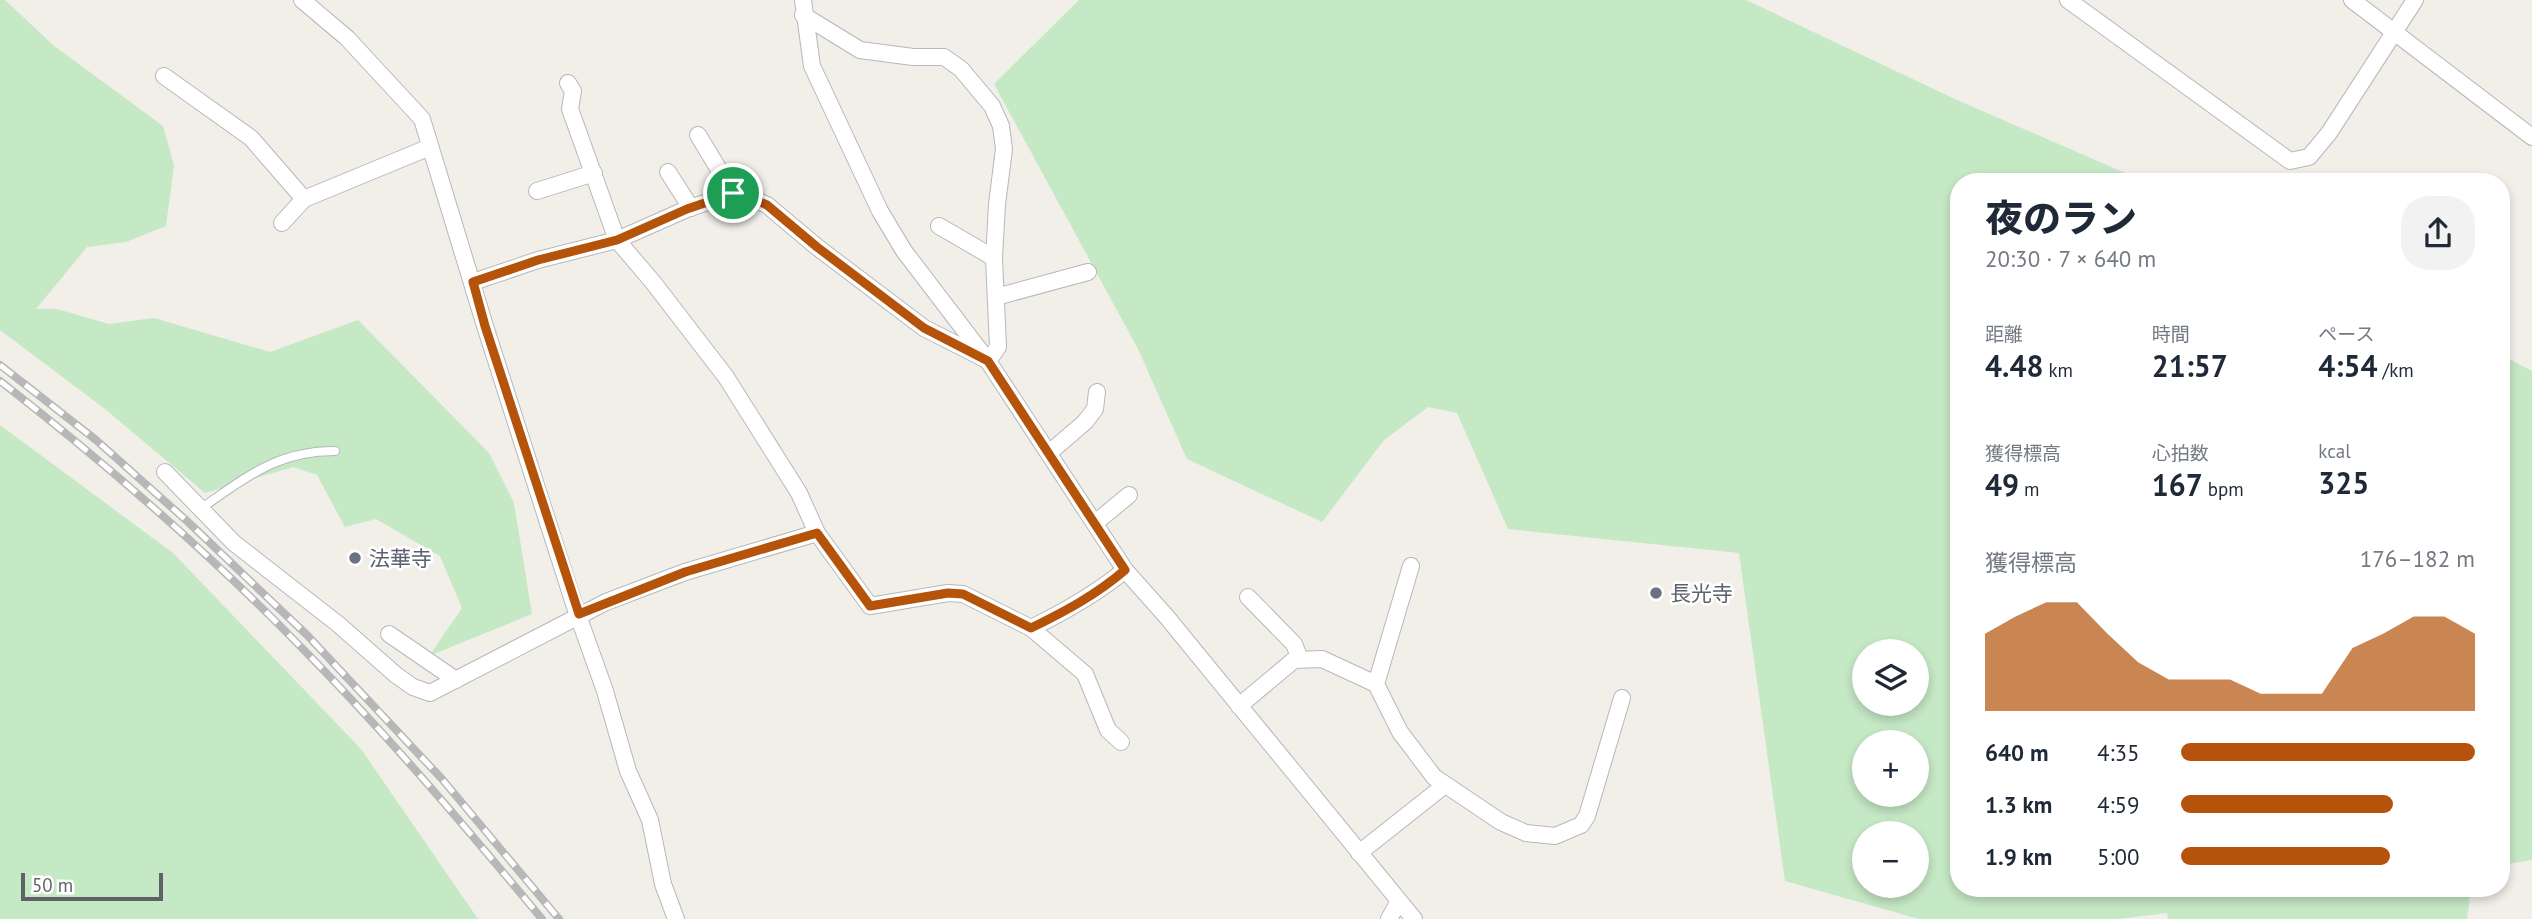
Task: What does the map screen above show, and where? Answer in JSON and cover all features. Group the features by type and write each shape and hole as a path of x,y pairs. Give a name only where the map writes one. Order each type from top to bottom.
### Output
{"street":[{"path":"302,0 347,38 422,119 489,339 605,691 628,771 650,820 663,884 676,919"},
{"path":"2068,0 2290,161 2309,157 2329,133 2415,0"},
{"path":"2352,0 2532,137"},
{"path":"803,8 860,50 913,57 944,57 961,69 983,94 1001,126 1004,149 994,258 998,347 988,361"},
{"path":"803,8 812,66 880,211 904,251 988,361 1125,570 1414,919"},
{"path":"164,76 251,138 304,199"},
{"path":"568,83 573,91 570,109 617,240 726,377 799,493 817,533 870,606 948,593 963,594 1031,628 1085,674 1108,730 1121,742"},
{"path":"698,135 733,193"},
{"path":"282,223 304,199 430,147"},
{"path":"668,172 691,208"},
{"path":"537,191 594,173"},
{"path":"473,282 538,260 617,240 691,208 737,192 767,205 817,247 924,328 988,361"},
{"path":"939,226 994,258"},
{"path":"996,297 1088,272"},
{"path":"1049,453 1085,422 1095,409 1097,392"},
{"path":"165,471 234,543 338,624 396,675 413,687 430,694 579,614 685,572 817,533"},
{"path":"1095,523 1129,495"},
{"path":"1376,684 1411,566"},
{"path":"1031,628 1068,610 1125,570"},
{"path":"1248,597 1294,645 1300,659"},
{"path":"388,634 456,680"},
{"path":"1239,706 1294,660 1322,659 1376,684 1400,732 1434,777 1501,822 1526,833 1555,836 1581,825 1587,816 1622,698"},
{"path":"1359,853 1445,785"},
{"path":"1389,919 1399,901"}],"lane":[{"path":"201,509 265,465 310,451 335,451"}],"green space":[{"path":"0,0 5,0 53,45 163,126 174,165 166,226 126,242 87,247 36,309 57,309 109,324 154,318 270,352 358,320 489,453 514,503 532,614 429,656 462,608 440,556 376,519 345,527 317,475 293,467 205,493 105,409 0,330"},
{"path":"1079,0 1746,0 1957,100 2125,173 1950,173 1950,897 2470,897 2467,919 2168,919 2167,913 2118,919 1919,919 1785,881 1739,553 1508,529 1457,413 1428,407 1384,440 1322,522 1187,459 1138,349 994,84"},
{"path":"2510,360 2532,371 2532,860 2510,864"},
{"path":"0,425 173,553 361,749 478,919 0,919"}],"railway":[{"path":"0,365 96,440 187,521 307,635 442,779 559,919"},
{"path":"0,381 154,508 264,610 393,745 542,919"}],"place":[{"name":"法華寺","path":"355,558"},
{"name":"長光寺","path":"1656,593"}],"route":[{"path":"737,192 767,205 817,247 924,328 988,361 1125,570 1068,610 1031,628 963,594 948,593 870,606 817,533 685,572 579,614 473,282 538,260 617,240 687,209 733,193 737,192"}]}
